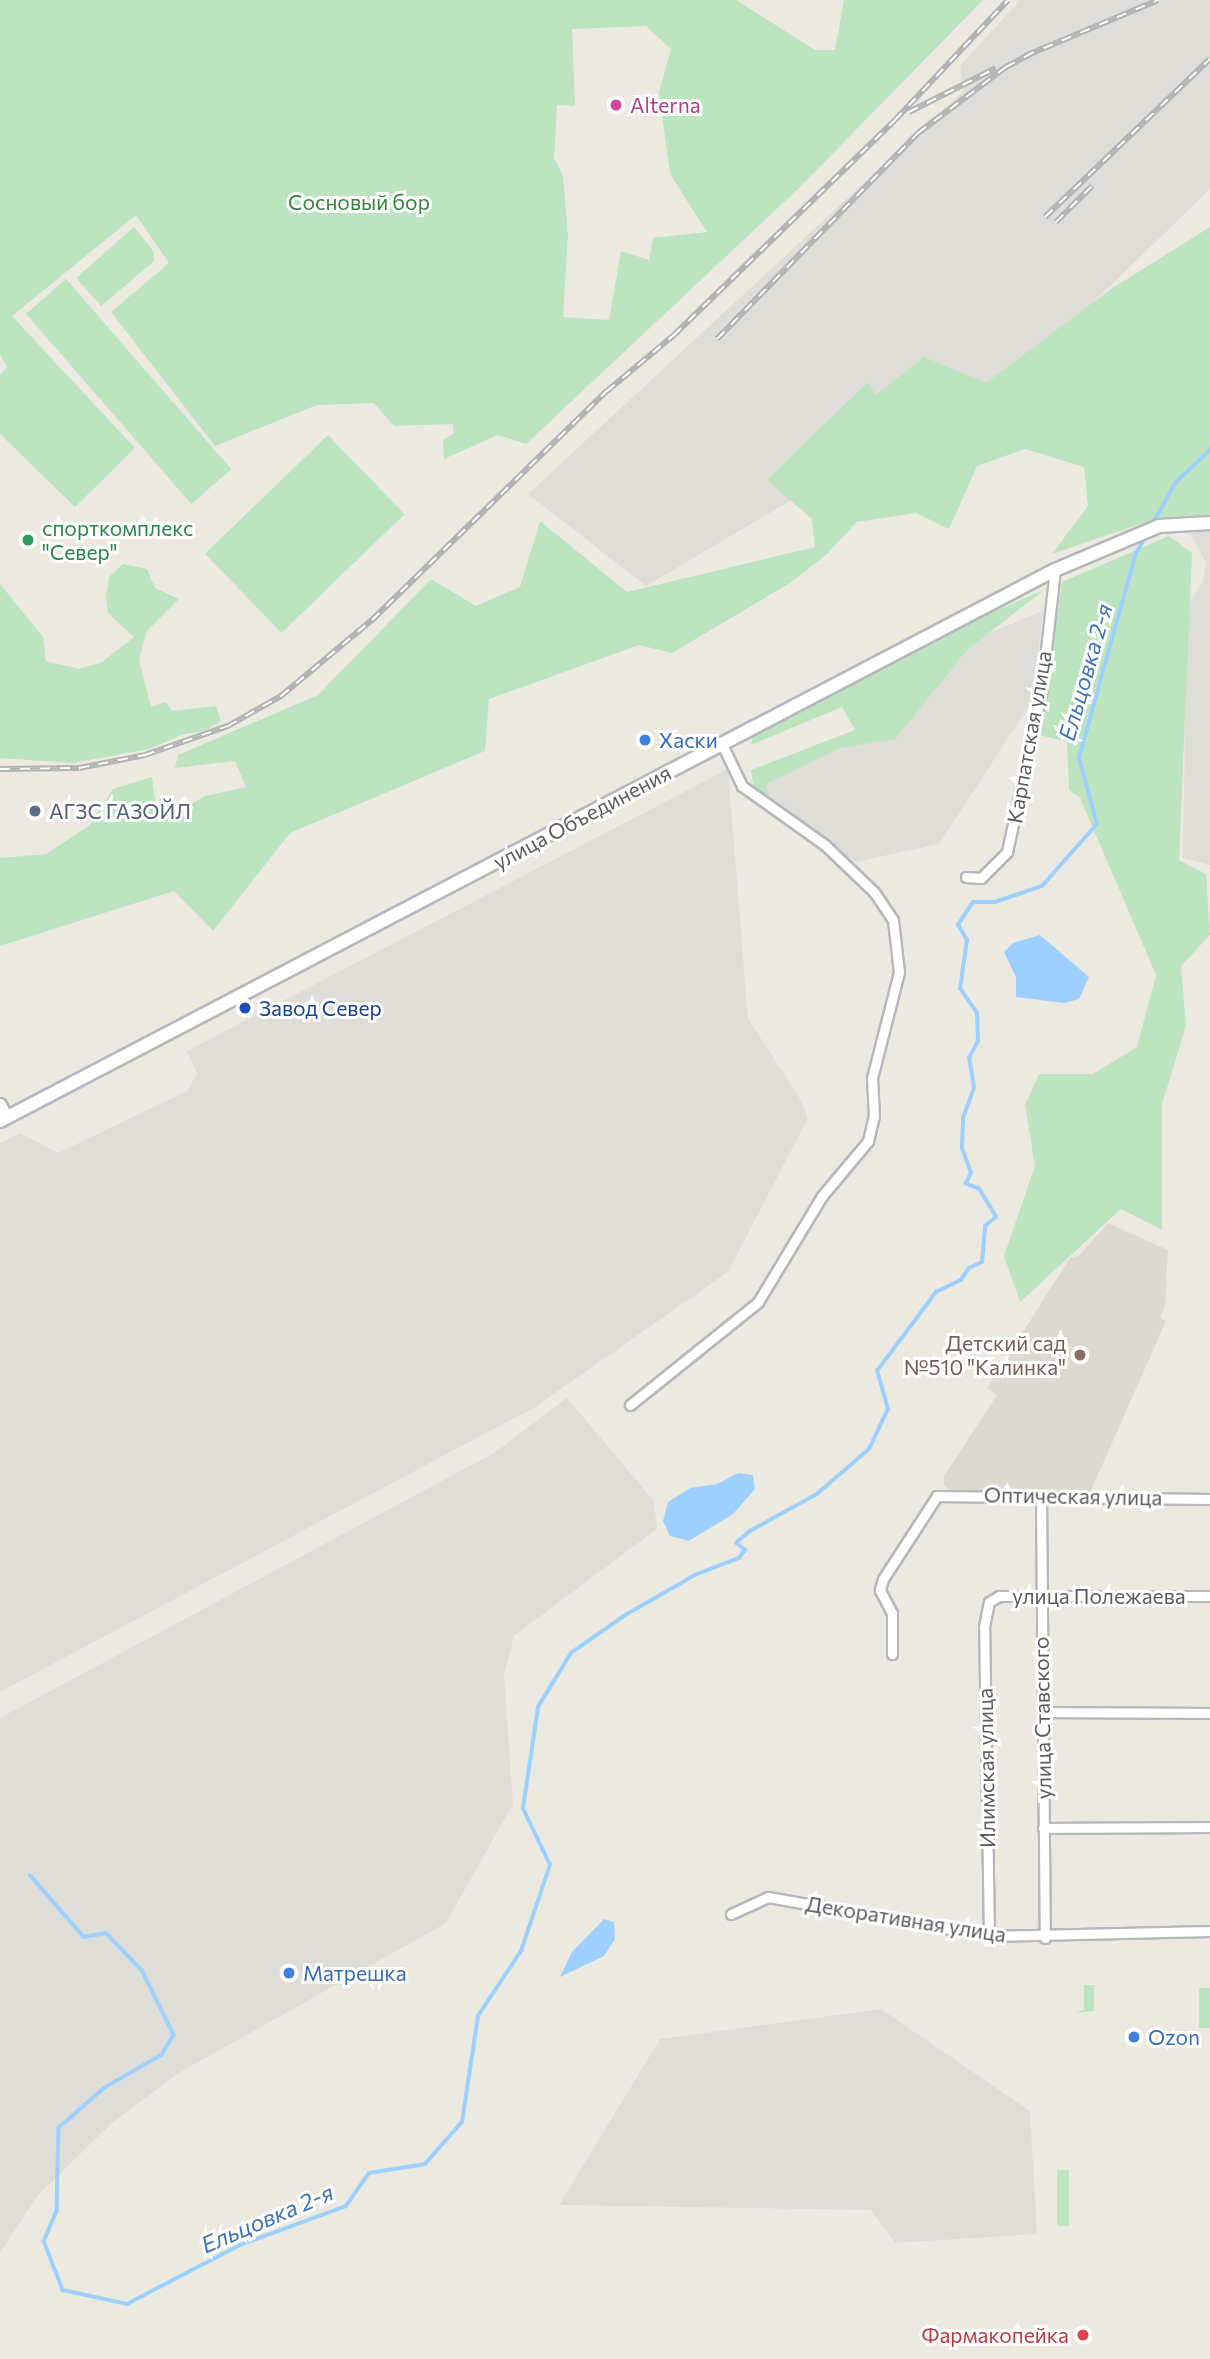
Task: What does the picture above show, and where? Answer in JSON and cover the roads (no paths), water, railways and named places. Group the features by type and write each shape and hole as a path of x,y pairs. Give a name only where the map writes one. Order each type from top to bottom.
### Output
{"main road":[{"name":"улица Объединения","path":"3,1119 1055,570 1159,526 1210,523"},
{"path":"0,1105 3,1119"}],"street":[{"name":"Карпатская улица","path":"966,877 981,878 1007,852 1041,694 1055,570"},
{"path":"631,1405 758,1302 822,1196 868,1141 874,1116 872,1078 899,972 893,920 874,892 825,845 742,786 722,744"},
{"name":"Оптическая улица","path":"892,1654 892,1613 880,1590 883,1579 937,1496 1210,1499"},
{"name":"улица Ставского","path":"1041,1497 1045,1938"},
{"name":"улица Полежаева","path":"989,1602 999,1596 1210,1597"},
{"name":"Илимская улица","path":"989,1602 984,1627 989,1936"},
{"path":"1043,1712 1210,1713"},
{"path":"1043,1828 1210,1827"},
{"name":"Декоративная улица","path":"732,1914 768,1897 989,1936 1045,1938 1210,1931"}],"water":[{"path":"1040,935 1089,977 1079,999 1064,1003 1016,997 1016,977 1004,952 1013,943"},
{"path":"738,1473 753,1475 755,1489 733,1514 689,1541 670,1536 663,1521 668,1502 690,1488 717,1484"},
{"path":"604,1919 614,1922 615,1939 604,1956 560,1977 572,1952"}],"waterway":[{"name":"Ельцовка 2-я","path":"1153,523 1176,482 1210,450"},
{"name":"Ельцовка 2-я","path":"30,1875 84,1937 106,1933 142,1970 174,2035 162,2055 105,2088 59,2128 57,2211 44,2241 63,2290 127,2304 240,2245 346,2206 369,2173 425,2164 462,2122 478,2016 521,1951 550,1865 523,1809 538,1707 571,1653 627,1614 695,1575 739,1558 745,1550 736,1543 750,1531 817,1494 869,1449 888,1409 877,1371 936,1292 961,1280 969,1268 982,1262 985,1226 996,1217 979,1189 966,1184 971,1173 962,1148 963,1118 974,1088 969,1058 978,1041 977,1013 960,989 967,940 958,925 973,902 995,902 1042,886 1097,824 1079,758 1136,553 1145,538"}],"railway":[{"path":"0,769 79,768 145,755 228,726 281,696 372,620 607,391 674,335 895,120 1008,0"},
{"path":"1025,56 1158,0"},
{"path":"717,339 918,133 1006,67 1032,53"},
{"path":"1045,217 1210,59"},
{"path":"909,112 996,68"},
{"path":"1056,222 1092,186"}],"place":[{"name":"Alterna","path":"616,105"},
{"name":"спорткомплекс \"Север\"","path":"28,540"},
{"name":"Хаски","path":"645,740"},
{"name":"АГЗС ГАЗОЙЛ","path":"35,811"},
{"name":"Завод Север","path":"245,1008"},
{"name":"Детский сад №510 \"Калинка\"","path":"1080,1355"},
{"name":"Матрешка","path":"289,1973"},
{"name":"Ozon","path":"1134,2037"},
{"name":"Фармакопейка","path":"1083,2335"}],"park label":[{"name":"Сосновый бор","path":"359,202"}]}
